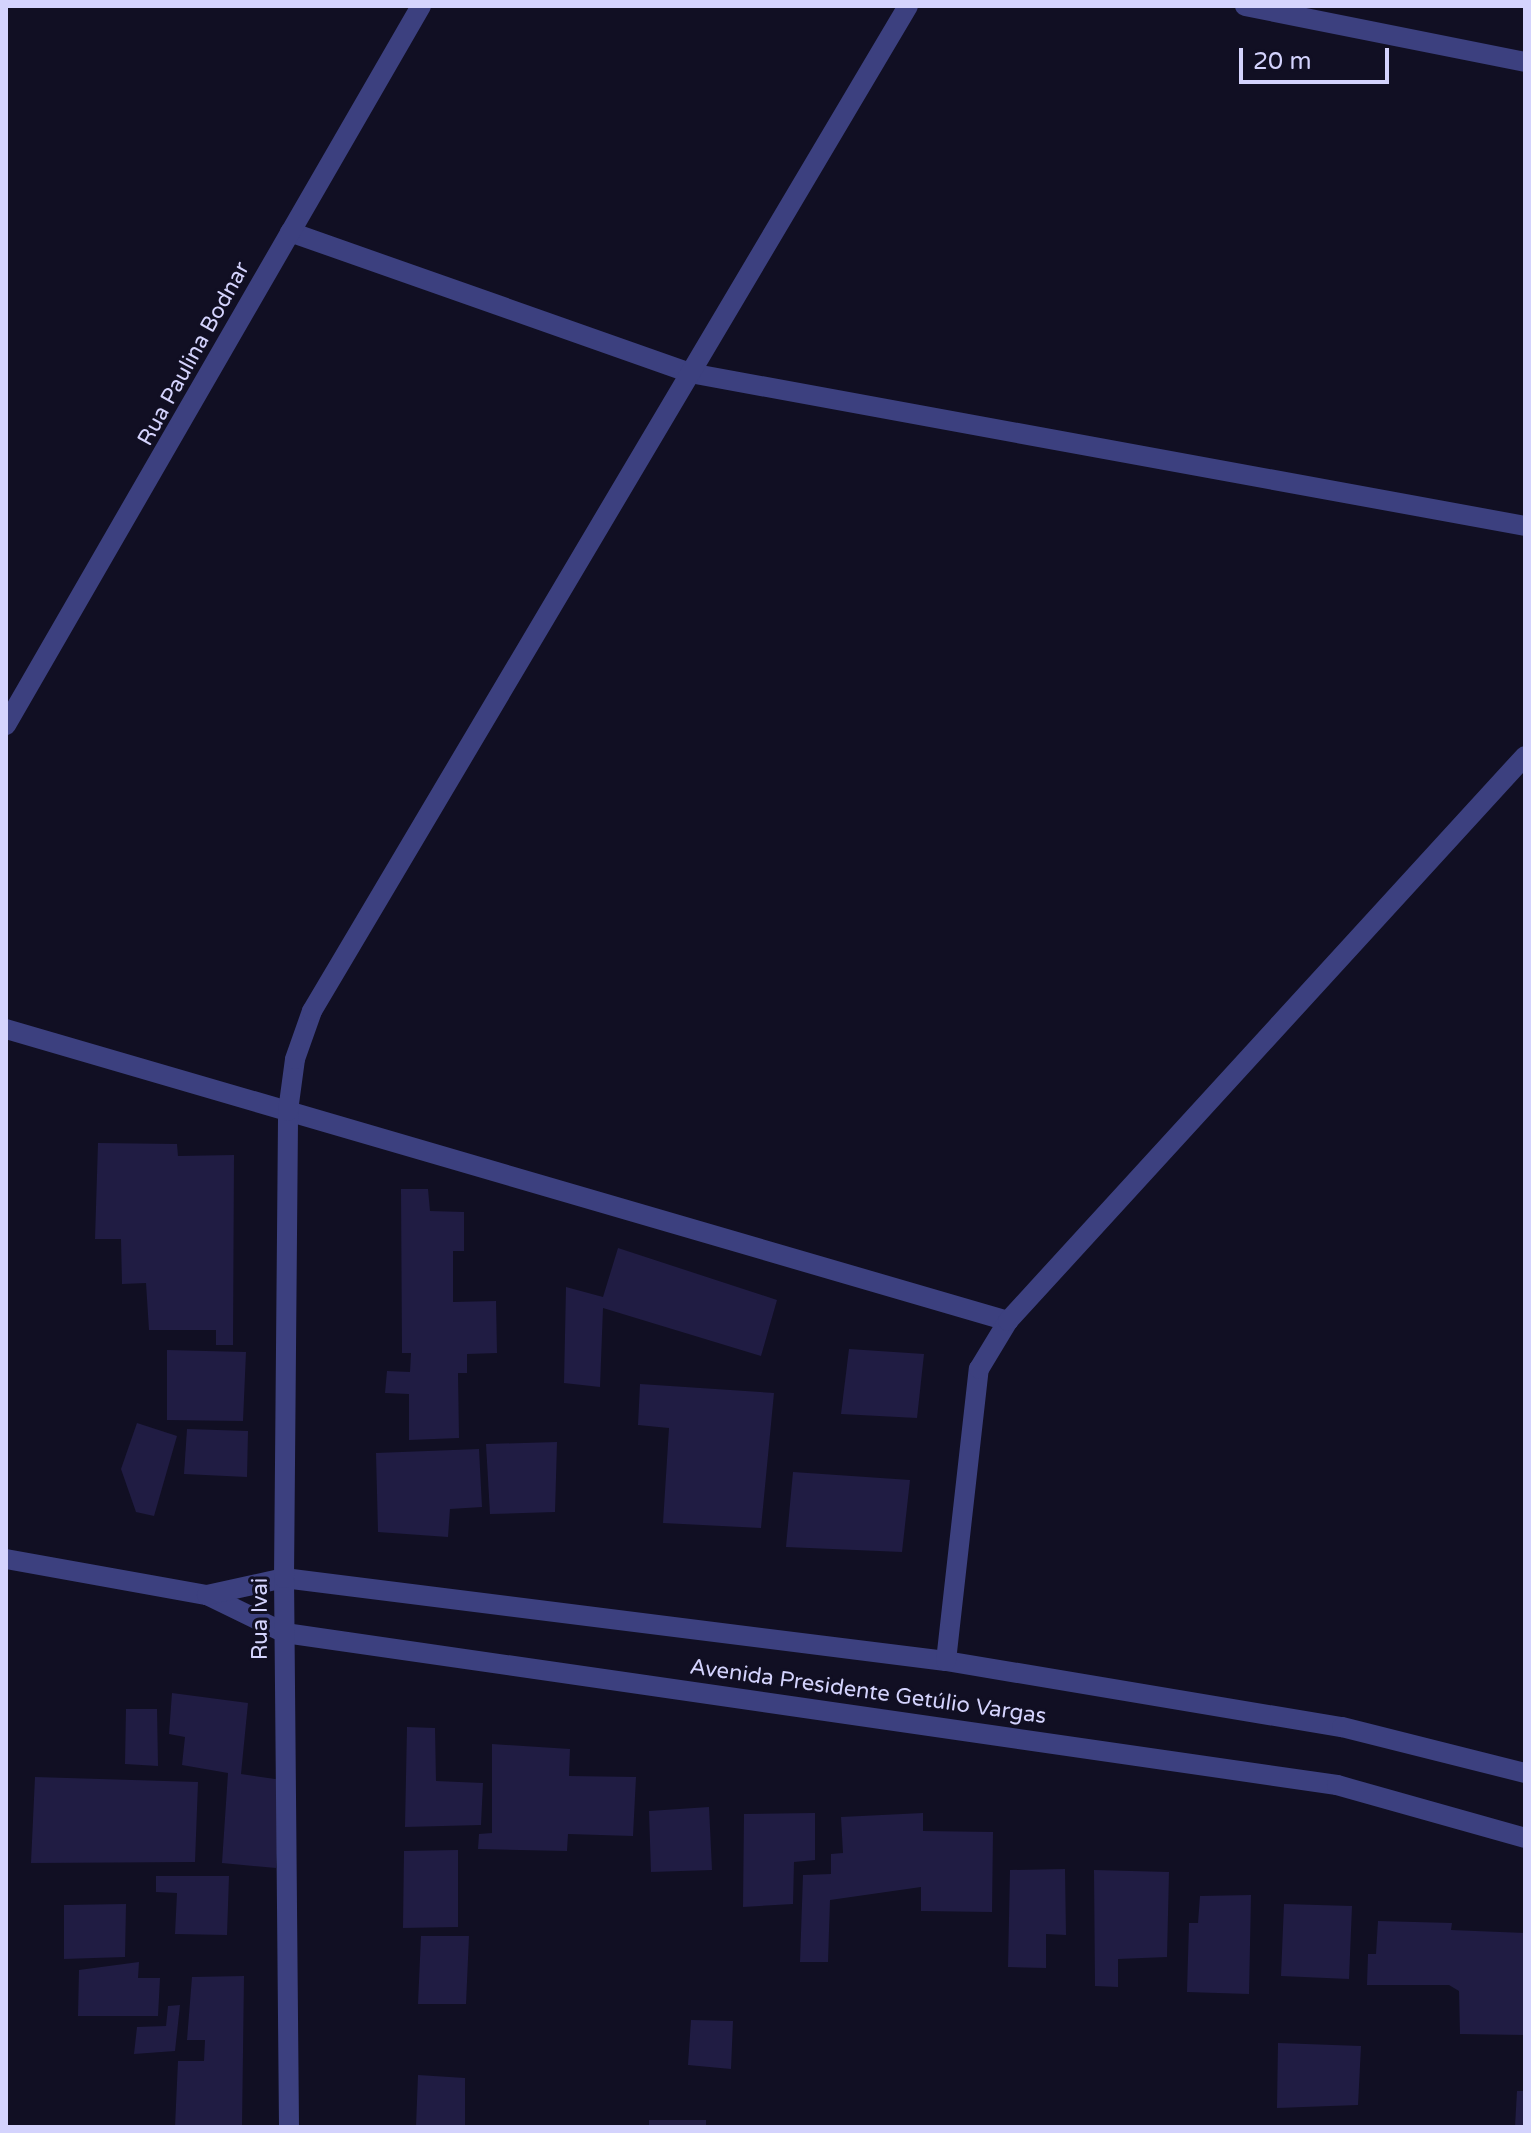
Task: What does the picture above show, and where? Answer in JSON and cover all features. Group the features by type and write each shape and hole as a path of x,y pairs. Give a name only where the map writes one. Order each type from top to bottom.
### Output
{"street":[{"name":"Rua Paulina Bodnar","path":"6,725 167,451 421,6"},
{"name":"Rua Ivai","path":"289,2127 284,1578 288,1111 295,1059 312,1011 908,6"},
{"path":"1245,6 1525,62"},
{"path":"290,232 690,373 1525,526"},
{"path":"946,1661 979,1369 1008,1321 1525,756"},
{"path":"6,1029 1008,1321"},
{"name":"Avenida Presidente Getúlio Vargas","path":"6,1559 207,1595 285,1633 1337,1785 1525,1838"},
{"name":"Avenida Presidente Getúlio Vargas","path":"207,1595 284,1578 946,1661 1342,1727 1525,1773"}],"building":[{"path":"98,1143 177,1144 178,1156 234,1155 233,1345 216,1345 216,1330 149,1330 146,1283 122,1284 121,1239 95,1239"},
{"path":"401,1189 428,1189 430,1211 464,1212 464,1251 453,1251 453,1302 496,1301 497,1353 467,1354 467,1373 458,1373 459,1438 409,1440 409,1394 385,1393 387,1371 410,1372 411,1353 402,1353"},
{"path":"618,1248 777,1300 761,1356 603,1308 600,1387 564,1383 566,1287 603,1297"},
{"path":"849,1349 924,1354 917,1418 841,1414"},
{"path":"167,1350 246,1352 243,1421 167,1420"},
{"path":"640,1384 774,1393 761,1528 663,1523 669,1428 638,1425"},
{"path":"137,1423 177,1436 154,1516 136,1512 121,1469"},
{"path":"187,1429 248,1431 247,1477 184,1474"},
{"path":"557,1442 555,1512 490,1514 486,1444"},
{"path":"479,1449 482,1507 450,1509 448,1537 378,1532 376,1453"},
{"path":"793,1472 910,1480 902,1552 786,1547"},
{"path":"172,1693 248,1703 241,1774 282,1780 276,1868 222,1863 228,1773 182,1765 185,1737 169,1734"},
{"path":"126,1709 157,1709 158,1766 125,1764"},
{"path":"407,1727 435,1728 436,1781 483,1783 481,1825 405,1827"},
{"path":"492,1744 570,1749 569,1776 636,1777 633,1836 568,1834 567,1851 478,1849 479,1834 492,1833"},
{"path":"35,1777 198,1782 195,1862 31,1863"},
{"path":"709,1807 712,1870 651,1872 649,1811"},
{"path":"815,1813 815,1860 794,1862 793,1904 743,1907 744,1814"},
{"path":"923,1813 923,1831 993,1832 992,1912 921,1911 921,1887 830,1900 828,1962 800,1962 803,1875 831,1874 831,1854 843,1853 841,1817"},
{"path":"458,1850 458,1927 403,1928 404,1851"},
{"path":"1065,1869 1066,1935 1046,1934 1046,1968 1008,1967 1010,1870"},
{"path":"1094,1870 1169,1872 1167,1957 1118,1959 1118,1987 1095,1986"},
{"path":"156,1876 229,1876 227,1935 175,1934 177,1893 156,1892"},
{"path":"1251,1895 1249,1994 1187,1992 1189,1923 1198,1923 1200,1896"},
{"path":"126,1904 125,1957 64,1959 64,1905"},
{"path":"1284,1904 1352,1906 1349,1979 1281,1976"},
{"path":"1378,1921 1452,1923 1451,1930 1525,1933 1525,2035 1460,2034 1459,1991 1449,1985 1367,1985 1368,1954 1376,1954"},
{"path":"421,1936 469,1936 466,2004 418,2004"},
{"path":"139,1962 138,1978 160,1978 158,2016 78,2016 79,1970"},
{"path":"244,1976 242,2127 175,2127 178,2061 204,2061 205,2040 187,2040 192,1977"},
{"path":"180,2005 175,2051 134,2054 137,2027 166,2026 168,2006"},
{"path":"691,2020 733,2021 731,2069 688,2065"},
{"path":"1278,2043 1361,2046 1358,2105 1277,2108"},
{"path":"418,2075 465,2078 465,2126 416,2127"},
{"path":"1517,2091 1525,2091 1525,2127 1515,2127"},
{"path":"649,2120 706,2120 706,2127 649,2127"}]}
